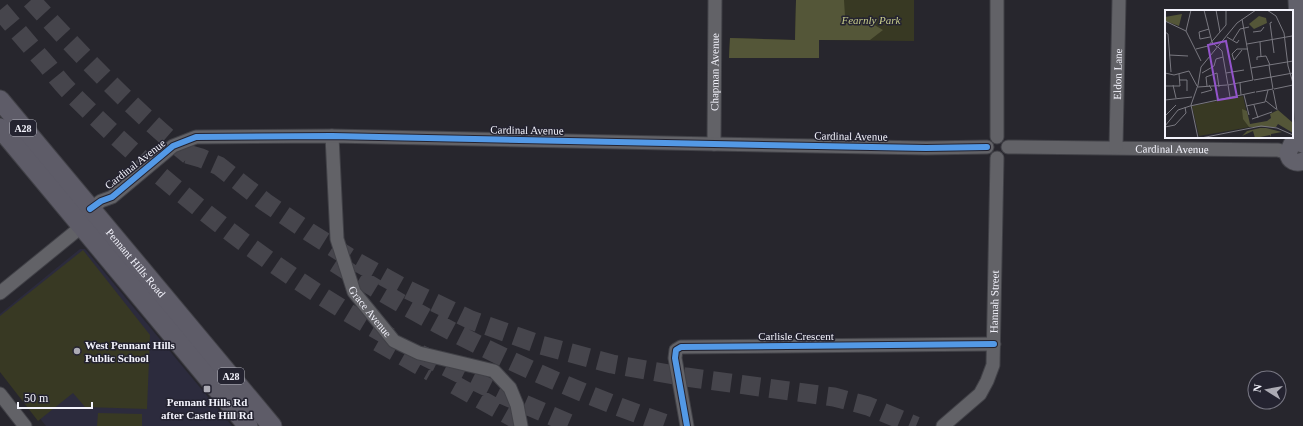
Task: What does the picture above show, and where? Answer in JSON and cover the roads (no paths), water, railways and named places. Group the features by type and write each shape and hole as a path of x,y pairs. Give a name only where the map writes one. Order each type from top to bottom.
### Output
{"highway":[{"name":"A28","path":"0,100 78,194 91,224"},
{"name":"Pennant Hills Road","path":"0,128 91,224 272,426"},
{"name":"Pennant Hills Road","path":"91,224 248,426"}],"main road":[{"path":"1297,0 1303,119 1299,155"}],"street":[{"name":"Chapman Avenue","path":"714,144 715,0"},
{"path":"997,137 998,0"},
{"name":"Eldon Lane","path":"1116,147 1118,0"},
{"name":"Cardinal Avenue","path":"91,224 101,200 112,197 173,146 196,137 332,136 926,148 987,147"},
{"name":"Grace Avenue","path":"332,136 337,239 354,292 394,341 419,353 494,370 510,388 517,405 521,426"},
{"path":"997,137 1003,139 1008,147 1003,156 997,158 990,156 987,147 990,139 997,137"},
{"name":"Cardinal Avenue","path":"1008,147 1278,150 1299,155"},
{"name":"Hannah Street","path":"943,426 980,394 993,365 997,158"},
{"name":"Cardinal Avenue","path":"0,293 91,224 107,208 112,197"},
{"name":"Carlisle Crescent","path":"687,426 672,348 994,344"},
{"path":"0,394 25,426"}],"tunnel":[{"path":"31,0 108,82 191,157"},
{"path":"0,10 71,93 145,163 225,228 267,259 353,316 397,341"},
{"path":"187,154 219,166 265,202 355,261 404,288 471,320 541,345 612,364 686,377 834,397 868,406 916,426"},
{"path":"335,263 415,311 498,355 584,393 672,426"},
{"path":"378,342 431,372"},
{"path":"420,354 501,394 575,426"},
{"path":"455,385 528,426"}],"place":[{"name":"West Pennant Hills Public School","path":"77,351"},
{"name":"Pennant Hills Rd after Castle Hill Rd","path":"207,389"}],"park label":[{"name":"Fearnly Park","path":"871,20"}]}
